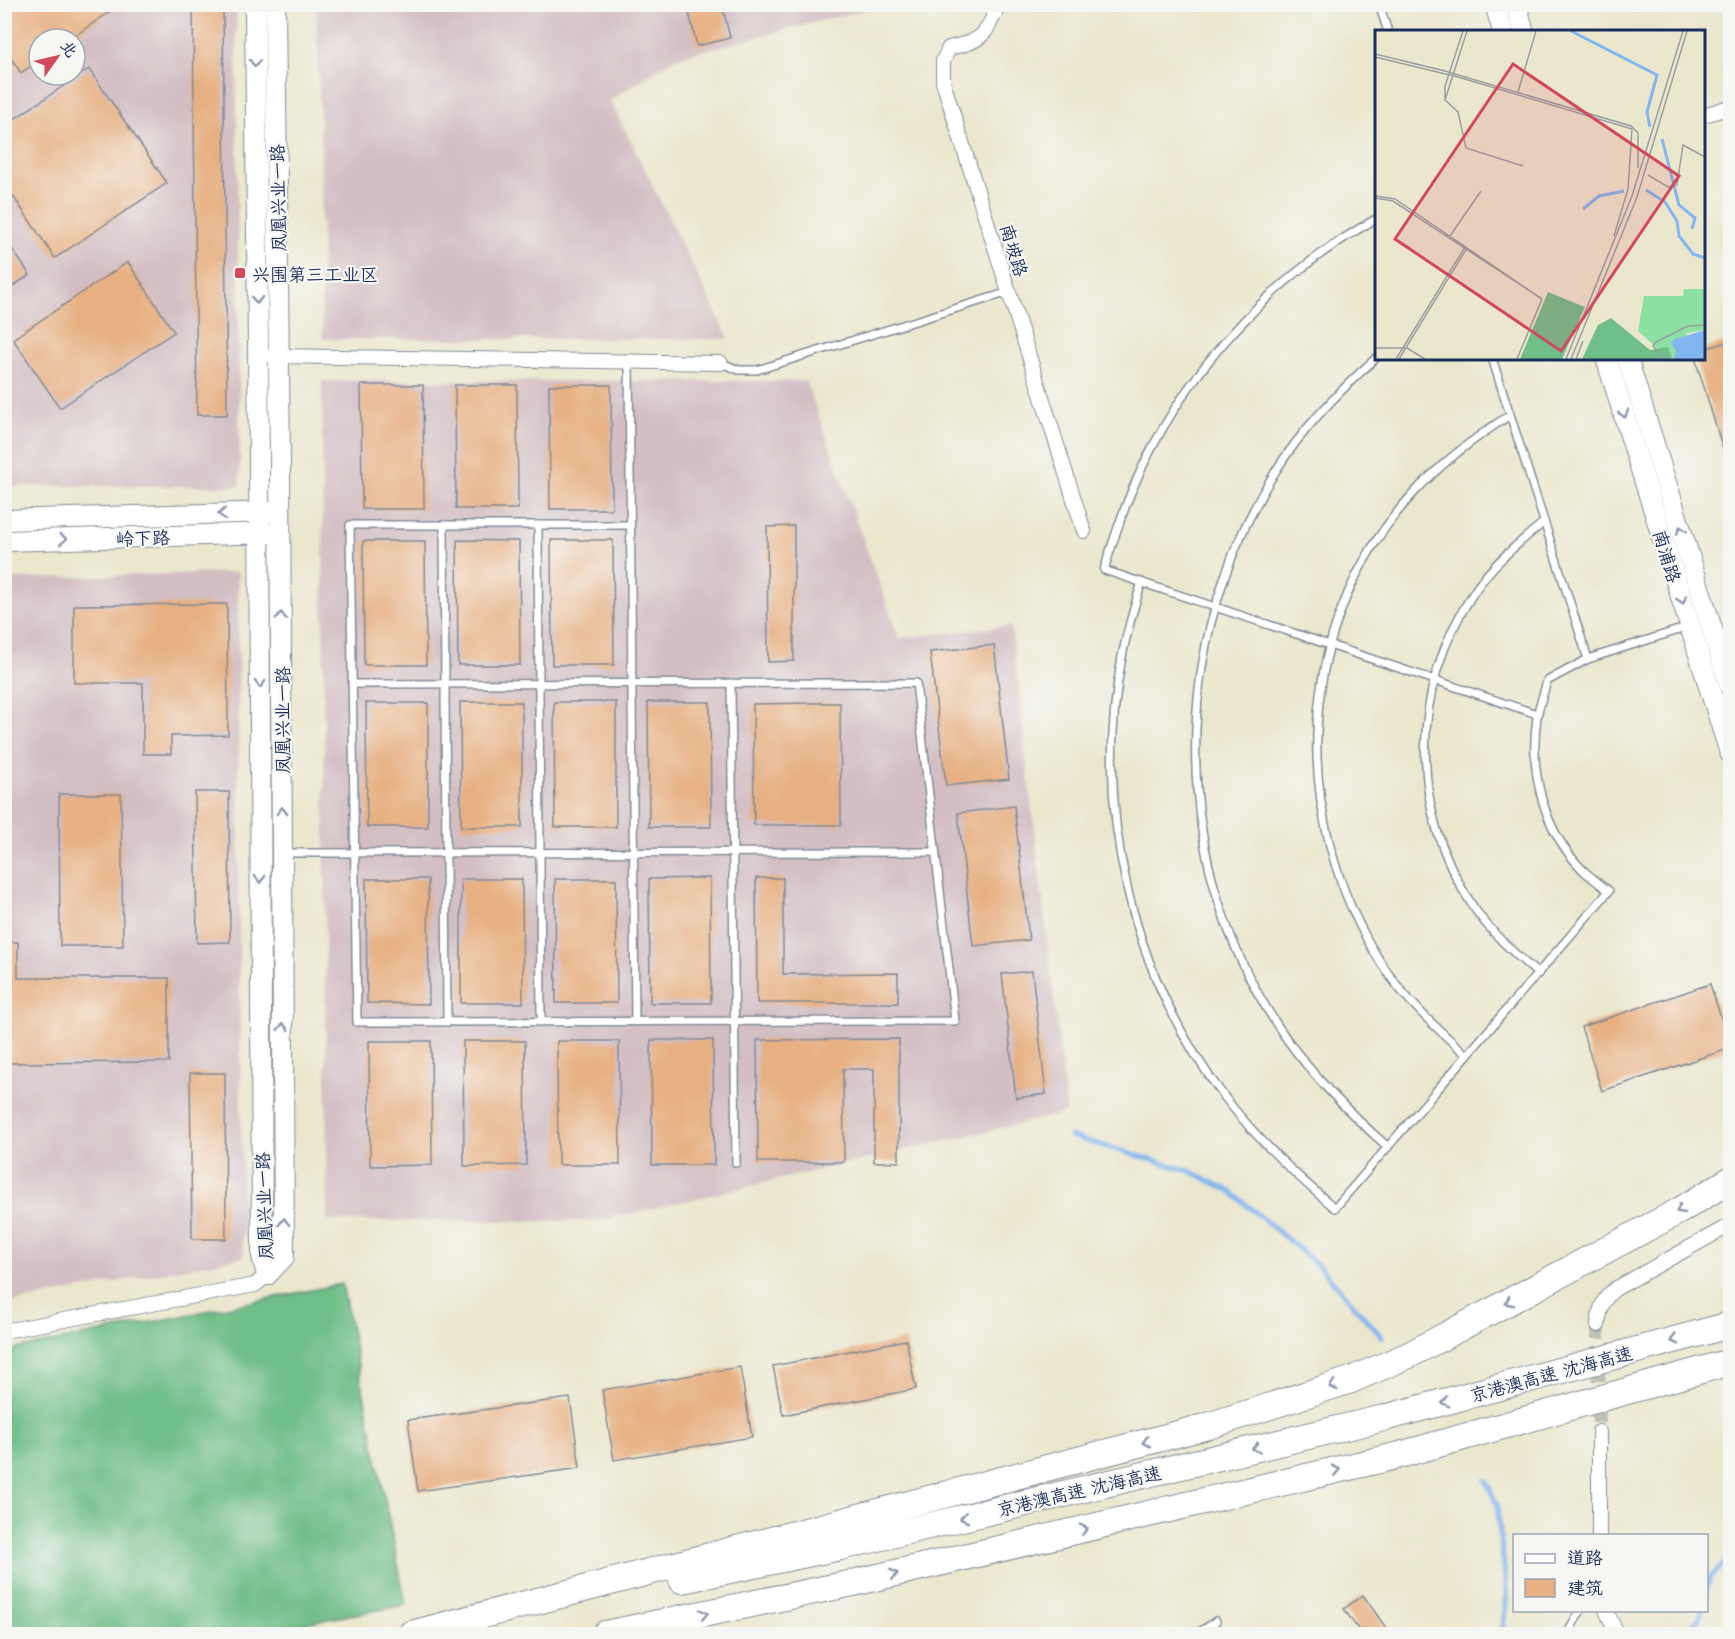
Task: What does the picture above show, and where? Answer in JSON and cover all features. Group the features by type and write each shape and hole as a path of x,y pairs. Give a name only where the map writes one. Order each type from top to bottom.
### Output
{"highway":[{"path":"411,1635 1208,1426 1351,1380 1419,1350 1731,1180"},
{"name":"京港澳高速 沈海高速","path":"423,1635 851,1545 1384,1418 1731,1325"},
{"name":"京港澳高速 沈海高速","path":"605,1635 853,1583 1396,1456 1731,1362"}],"street":[{"name":"凤凰兴业一路","path":"255,4 262,1256 267,1275"},
{"name":"凤凰兴业一路","path":"267,1275 284,1257 281,532 275,4"},
{"name":"南坡路","path":"999,4 986,33 974,42 949,48 943,62 943,82 1084,531"},
{"path":"1495,4 1502,30"},
{"path":"1516,4 1523,30"},
{"path":"1705,115 1731,107"},
{"path":"258,356 721,363"},
{"name":"南浦路","path":"1607,360 1731,753"},
{"name":"南浦路","path":"1628,360 1731,686"},
{"name":"岭下路","path":"4,520 280,512"},
{"name":"岭下路","path":"4,541 281,532"},
{"path":"1598,1325 1600,1308 1606,1296 1731,1225"},
{"path":"4,1331 255,1285 267,1275"},
{"path":"1599,1432 1599,1534"},
{"path":"1606,1612 1617,1635"}],"lane":[{"path":"1379,4 1387,30"},
{"path":"1375,220 1323,252 1289,279 1256,308 1199,374 1152,447 1133,487 1104,570 1537,714"},
{"path":"721,363 739,370 757,370 1009,292"},
{"path":"1375,360 1323,409 1278,468 1241,534 1214,606 1199,678 1194,753 1201,828 1208,866 1219,902 1247,972 1285,1037 1332,1095 1388,1147"},
{"path":"1493,360 1588,659"},
{"path":"628,361 635,1022"},
{"path":"1467,1055 1414,1005 1382,964 1343,891 1321,810 1316,769 1319,706 1330,645 1344,604 1362,566 1384,529 1441,465 1474,438 1510,415"},
{"path":"1538,974 1502,943 1473,906 1449,864 1434,820 1426,773 1425,726 1433,680 1450,633 1474,591 1506,553 1544,522"},
{"path":"352,684 916,683 955,1021 357,1022 355,853 352,684 350,525 630,525"},
{"path":"444,525 447,1022"},
{"path":"538,525 541,1022"},
{"path":"1142,582 1126,638 1116,695 1113,734 1114,802 1119,850 1127,889 1150,963 1165,999 1203,1066 1231,1106 1276,1157 1335,1208 1609,891 1583,870 1562,844 1546,814 1536,781 1533,748 1537,714 1547,681 1588,659 1691,626"},
{"path":"731,683 736,1163"},
{"path":"282,853 935,852"},
{"path":"1567,1635 1580,1612"},
{"path":"1197,1635 1216,1621"}],"shaded area":[{"path":"4,5 236,5 240,486 5,486"},
{"path":"316,5 884,5 677,57 610,100 729,339 322,339 321,146"},
{"path":"322,381 806,381 899,638 1011,626 1067,1113 598,1221 327,1221"},
{"path":"238,572 239,957 243,1257 5,1304 4,579"}],"green space":[{"path":"342,1284 406,1605 246,1634 5,1634 5,1351"}],"building":[{"path":"4,4 121,4 87,27 27,27 27,69 21,73 4,48"},
{"path":"687,4 722,4 730,38 697,46"},
{"path":"193,9 223,9 227,415 197,415"},
{"path":"89,69 167,183 55,258 4,183 4,126 62,87 87,87 87,70"},
{"path":"4,237 30,275 4,292"},
{"path":"128,262 174,332 60,408 13,339"},
{"path":"1731,341 1731,461 1727,462 1696,360 1705,360 1705,349"},
{"path":"361,385 423,385 424,509 362,509"},
{"path":"455,385 517,385 518,509 456,509"},
{"path":"549,385 611,385 612,509 550,509"},
{"path":"794,526 794,661 768,662 767,527"},
{"path":"457,540 519,541 520,665 458,665"},
{"path":"551,540 613,540 614,665 552,665"},
{"path":"363,541 425,541 426,665 364,665"},
{"path":"227,604 228,735 171,736 171,754 143,754 143,683 74,683 74,605"},
{"path":"994,645 1009,779 946,786 930,652"},
{"path":"460,702 522,702 522,827 461,827"},
{"path":"554,702 616,702 616,827 555,827"},
{"path":"648,702 710,702 711,827 649,827"},
{"path":"366,703 428,703 428,827 367,827"},
{"path":"840,703 841,825 754,825 753,704"},
{"path":"195,792 229,792 230,942 197,943"},
{"path":"59,794 121,794 123,946 60,946"},
{"path":"1014,806 1029,940 973,946 958,813"},
{"path":"710,878 711,1003 650,1003 649,879"},
{"path":"756,878 783,878 783,974 898,973 898,1003 757,1003"},
{"path":"366,879 428,879 429,1004 367,1003"},
{"path":"461,879 522,879 523,1003 461,1003"},
{"path":"555,879 616,879 617,1003 556,1003"},
{"path":"4,942 18,942 18,978 169,978 169,1062 4,1063"},
{"path":"1032,971 1046,1094 1016,1098 1002,974"},
{"path":"1710,984 1731,1048 1602,1091 1581,1027"},
{"path":"899,1039 899,1162 874,1162 874,1069 843,1069 844,1162 758,1162 757,1040"},
{"path":"651,1040 713,1040 714,1165 652,1165"},
{"path":"369,1041 431,1041 432,1165 370,1166"},
{"path":"463,1041 525,1041 526,1165 464,1166"},
{"path":"557,1041 619,1041 620,1165 558,1165"},
{"path":"190,1073 225,1073 226,1239 192,1239"},
{"path":"906,1340 916,1389 783,1415 773,1366"},
{"path":"740,1367 752,1437 614,1460 602,1390"},
{"path":"570,1398 580,1468 418,1491 408,1420"},
{"path":"1363,1595 1391,1635 1362,1635 1344,1609"}],"waterway":[{"path":"1070,1136 1190,1171 1230,1191 1319,1266 1382,1337"},
{"path":"1486,1480 1497,1505 1507,1595 1502,1634"},
{"path":"1708,1584 1710,1577 1730,1559"},
{"path":"1682,1634 1699,1619 1701,1612"}],"tunnel":[{"path":"1598,1325 1599,1432"}],"place":[{"name":"兴围第三工业区","path":"240,273"}]}
